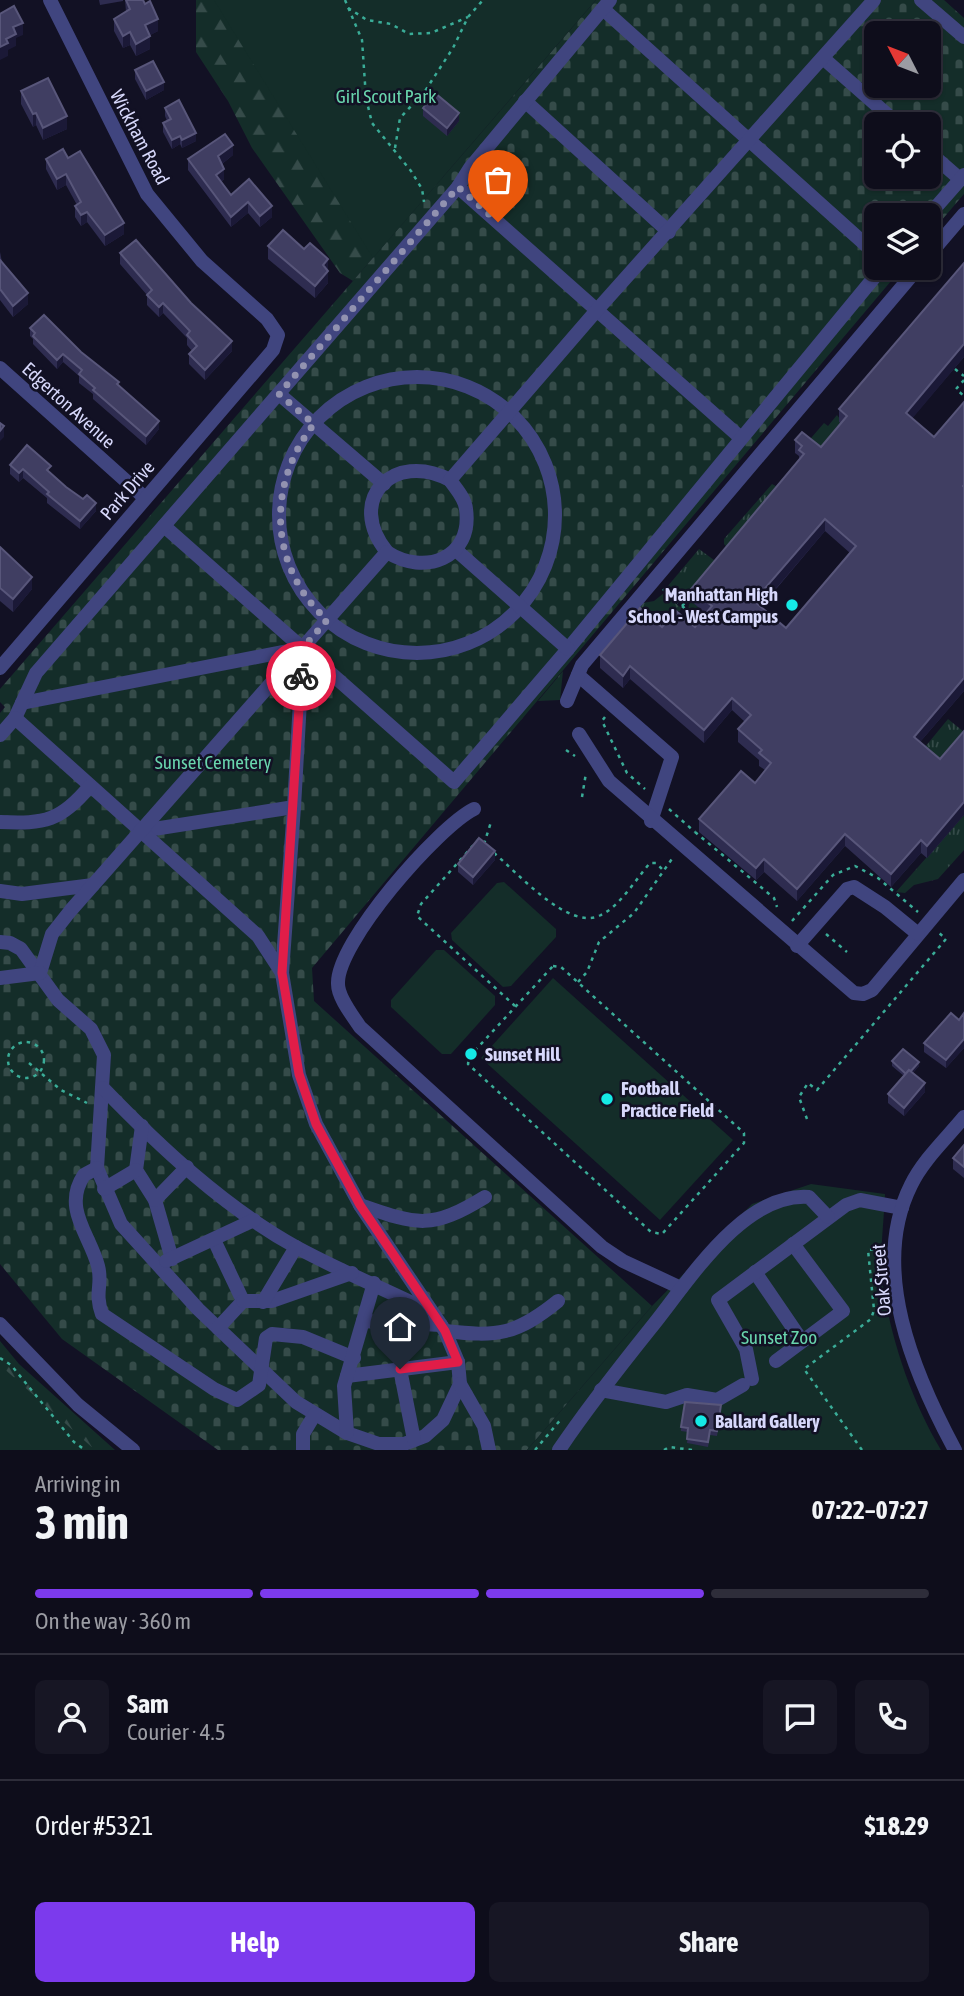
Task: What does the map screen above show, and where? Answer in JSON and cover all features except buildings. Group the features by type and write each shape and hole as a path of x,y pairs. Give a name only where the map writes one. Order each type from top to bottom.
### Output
{"street":[{"name":"Wickham Road","path":"50,0 147,194 202,261 267,319 278,335"},
{"path":"450,480 597,310 874,0"},
{"path":"921,0 964,37"},
{"path":"0,735 15,718 36,673 458,187 470,168 606,4 750,141 864,243"},
{"path":"823,58 884,112"},
{"path":"525,101 669,232"},
{"path":"939,203 962,177 941,161"},
{"path":"458,187 741,438"},
{"path":"941,241 964,214"},
{"path":"164,526 454,782 568,649 872,280"},
{"path":"566,701 582,665 908,280"},
{"name":"Park Drive","path":"2,660 273,350 278,335"},
{"name":"Edgerton Avenue","path":"0,368 145,498"},
{"path":"409,378 462,385 494,401 508,412 521,425 541,455 548,472 554,507 553,534 547,560 535,585 507,619 477,639 460,646 424,653 371,646 327,620 312,606 293,576 279,524 287,471 303,438 327,411 357,392 391,380 409,378"},
{"path":"279,394 384,484"},
{"path":"412,469 431,470 450,480 466,509 465,529 456,550 424,565 399,560 387,552 379,542 371,520 375,495 384,484 400,473 412,469"},
{"path":"456,550 568,649"},
{"path":"40,973 52,934 387,552"},
{"path":"22,703 303,648"},
{"path":"303,648 282,973 299,1074 316,1124 360,1205 440,1323 458,1362 460,1384 484,1426 489,1450"},
{"path":"577,677 672,757 651,821"},
{"path":"15,718 258,936 282,973"},
{"path":"579,734 609,781 651,821 854,993 863,994 872,990 964,880"},
{"path":"0,822 23,823 60,817 90,786"},
{"path":"141,831 294,807"},
{"path":"474,809 451,827 367,919 340,965 338,987 360,1027 602,1247 623,1261 681,1288"},
{"path":"0,891 22,894 93,885"},
{"path":"797,946 847,889 853,887 918,934"},
{"path":"0,943 10,943 22,949 58,1000 91,1028 104,1055 97,1167 104,1189 121,1224 165,1262 218,1328 296,1402 347,1433 379,1444 404,1444 443,1420 460,1384"},
{"path":"0,978 40,973"},
{"path":"103,1088 187,1167 254,1220 296,1247 374,1283 440,1323"},
{"name":"Oak Street","path":"955,1450 932,1405 906,1335 898,1297 895,1248 902,1208 918,1172 964,1118"},
{"path":"142,1126 136,1170 155,1200 165,1262"},
{"path":"97,1167 84,1175 75,1199 78,1221 99,1266 100,1278 96,1298 102,1314 119,1322 214,1389 237,1400 259,1385 266,1338 272,1334 303,1337 354,1358"},
{"path":"155,1200 187,1167"},
{"path":"104,1189 136,1170"},
{"path":"559,1450 601,1390 681,1288 728,1236 753,1214 776,1201 794,1195 809,1196 828,1217"},
{"path":"360,1205 402,1219 437,1222 485,1197"},
{"path":"601,1390 666,1402 687,1395 717,1400 747,1382 746,1349 718,1300 828,1217 860,1200 902,1208"},
{"path":"165,1262 254,1220"},
{"path":"214,1240 243,1301"},
{"path":"776,1361 843,1311 793,1244"},
{"path":"263,1302 296,1247"},
{"path":"755,1272 802,1341"},
{"path":"243,1301 263,1302 288,1297 352,1273"},
{"path":"347,1433 344,1386 374,1283"},
{"path":"218,1328 243,1301"},
{"path":"363,1321 440,1323 503,1334 533,1322 558,1301"},
{"path":"0,1324 78,1405 134,1450"},
{"path":"347,1376 458,1362"},
{"path":"400,1369 414,1440"},
{"path":"303,1450 303,1434 315,1414"}],"path":[{"path":"394,148 400,118 425,91 453,48 468,18 483,0"},
{"path":"348,8 367,20 391,24 408,34 431,33 468,18"},
{"path":"955,369 964,378 956,389 964,396"},
{"path":"663,589 706,627"},
{"path":"682,606 698,589"},
{"path":"627,612 690,613"},
{"path":"695,618 700,612"},
{"path":"674,622 681,614"},
{"path":"614,706 601,721 627,773 774,898 777,911"},
{"path":"582,797 584,768"},
{"path":"491,822 484,844 478,838 421,904 417,916 515,1006"},
{"path":"578,982 587,972 600,942 634,913 663,869 695,832"},
{"path":"494,852 565,914 590,919 603,915 650,863 656,863 663,869"},
{"path":"784,917 791,923 833,875 855,866 878,878 946,939 817,1090 808,1083 801,1092 799,1097 807,1119"},
{"path":"553,965 561,967 578,982 744,1133 744,1143 662,1234 651,1231 469,1067 469,1057 553,965"},
{"path":"18,1042 32,1042 43,1051 44,1066 39,1072 33,1078 19,1078 8,1068 8,1053 18,1042"},
{"path":"29,1063 71,1096 101,1106"},
{"path":"862,1450 804,1369 871,1319 874,1310 868,1250 895,1248"},
{"path":"0,1358 11,1365 74,1442 85,1450"},
{"path":"664,1450 669,1447 693,1450"}],"green space":[{"path":"196,0 336,0 442,178 353,281 340,273 252,148 228,101 196,52"},
{"name":"Girl Scout Park","path":"214,0 596,0 373,258"},
{"name":"Sunset Cemetery","path":"596,0 944,0 964,18 964,194 941,221 941,203 864,203 864,280 892,280 312,968 314,1001 652,1306 527,1450 218,1450 62,1339 0,1264 0,713 5,707 0,702 0,689"},
{"path":"837,415 847,429 821,459 805,445 824,423 828,426"},
{"path":"772,484 784,490 694,603 700,609 694,614 688,609 690,601 731,552 724,544 724,539"},
{"path":"699,549 718,563 684,602 680,602 667,587"},
{"path":"664,593 681,608 680,611 636,611 643,603 654,601"},
{"path":"563,671 560,700 538,701"},
{"path":"948,719 964,732 941,761 925,747"},
{"path":"964,815 964,850 938,879 914,885 905,893 896,892"},
{"path":"504,882 556,929 556,937 511,986 503,987 452,940 451,933 497,883"},
{"path":"436,950 444,950 495,996 495,1005 451,1054 442,1054 391,1007 391,1000"},
{"name":"Football Practice Field","path":"553,978 733,1140 660,1220 481,1058"},
{"name":"Sunset Zoo","path":"811,1184 885,1194 881,1268 888,1312 913,1394 941,1450 527,1450 652,1306 752,1204"},
{"path":"0,1341 19,1364 115,1450 0,1450"},
{"path":"0,1365 95,1450 0,1450"}],"way so far":[{"path":"301,676 303,648 327,620 312,606 293,576 281,542 279,506 282,488 294,454 314,424 279,394 458,187 498,222"}],"place":[{"name":"Manhattan High School - West Campus","path":"792,605"},
{"name":"Sunset Hill","path":"471,1054"},
{"name":"Football Practice Field","path":"607,1099"},
{"name":"Ballard Gallery","path":"701,1421"}],"route":[{"path":"301,676 282,973 290,1032 299,1074 316,1124 360,1205 445,1331 458,1362 400,1369"}]}
